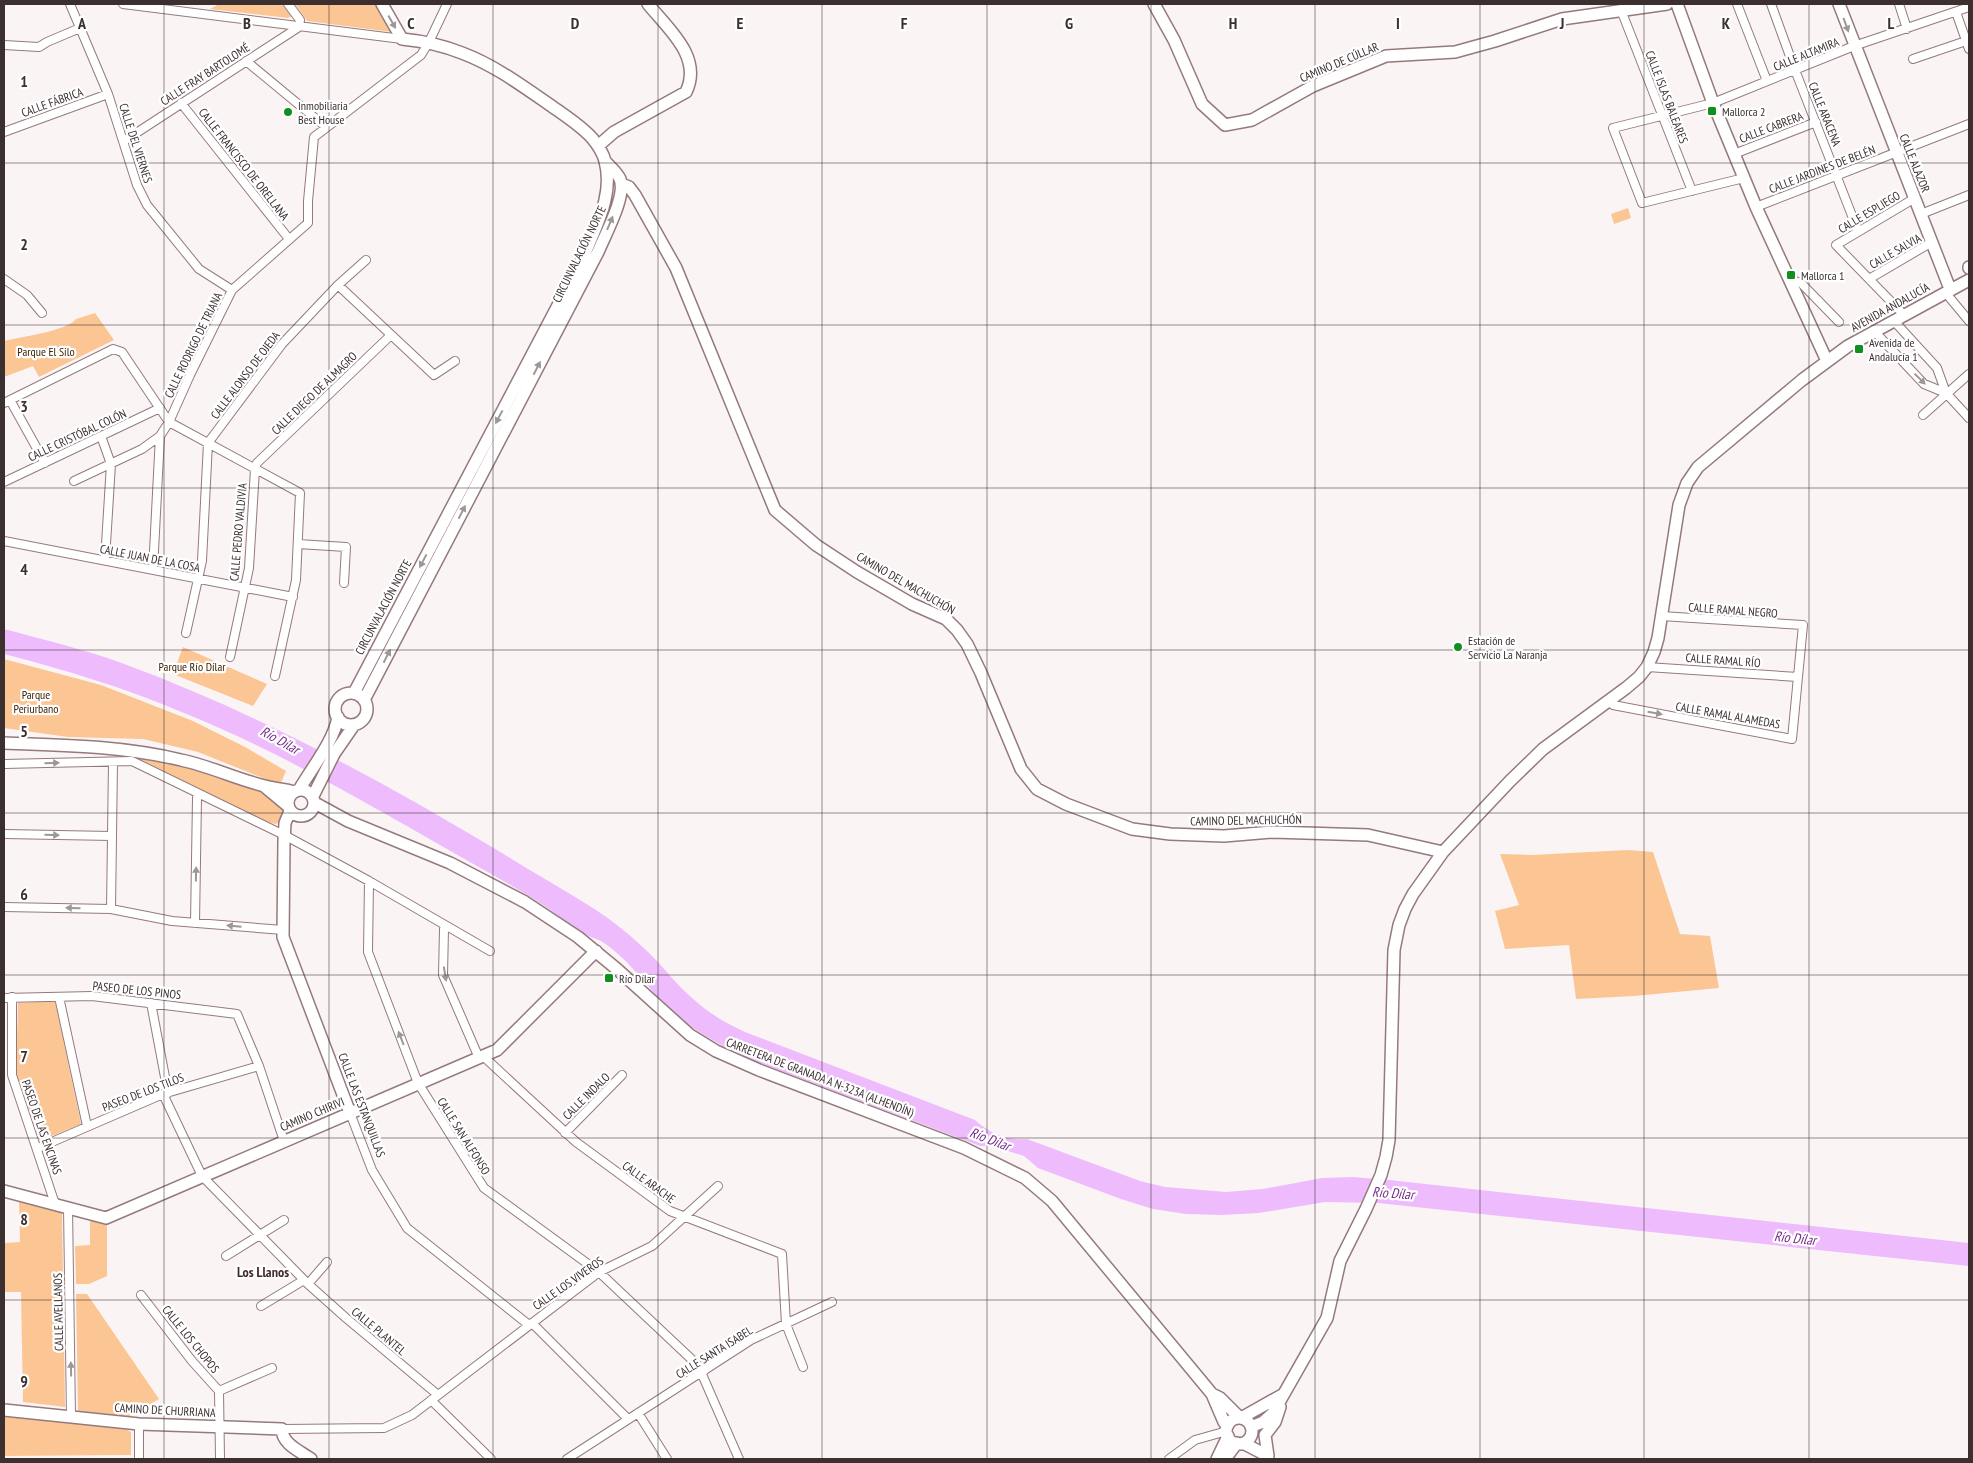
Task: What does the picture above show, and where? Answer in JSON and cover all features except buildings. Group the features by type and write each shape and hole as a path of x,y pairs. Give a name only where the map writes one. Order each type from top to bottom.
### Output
{"street":[{"name":"CALLE DEL VIERNES","path":"70,4 108,94 137,185 147,204 199,269 232,290"},
{"path":"123,4 180,7 299,27 429,42 462,53 495,68 577,124 592,138 605,161 619,177 621,184 615,187 606,201"},
{"path":"288,4 300,20 299,27"},
{"path":"382,4 402,39"},
{"name":"CALLE RODRIGO DE TRIANA","path":"74,481 142,449 160,436 169,422 232,290 308,223 308,201 314,137 421,55 447,4"},
{"path":"598,146 614,132 686,92 689,86 692,72 686,53 648,4"},
{"name":"CAMINO DE CÚLLAR","path":"1154,4 1174,40 1202,104 1225,124 1252,120 1313,86 1386,56 1456,52 1562,19 1667,4"},
{"path":"1677,4 1713,103 1756,207 1827,361"},
{"path":"1736,4 1767,81"},
{"name":"CALLE ARACENA","path":"1771,4 1858,231"},
{"name":"CALLE ALAZOR","path":"1839,4 1932,242 1948,290"},
{"path":"1900,4 1907,29"},
{"name":"CALLE ALTAMIRA","path":"1692,191 1642,203 1613,128 1713,103 1854,46 1969,7"},
{"name":"CALLE ISLAS BALEARES","path":"1621,10 1692,191"},
{"path":"1913,60 1968,45 1956,12"},
{"name":"CALLE FRAY BARTOLOMÉ","path":"124,141 299,27"},
{"path":"4,45 39,47 80,28"},
{"path":"246,61 326,127"},
{"name":"CALLE FÁBRICA","path":"4,132 108,94"},
{"name":"CALLE FRANCISCO DE ORELLANA","path":"181,104 289,239"},
{"name":"CALLE CABRERA","path":"1734,154 1816,122"},
{"name":"CALLE JARDINES DE BELÉN","path":"1756,207 1969,124"},
{"name":"CIRCUNVALACIÓN NORTE","path":"354,693 584,256 606,201 608,181 605,161"},
{"path":"1692,191 1744,178"},
{"name":"CIRCUNVALACIÓN NORTE","path":"364,700 598,252 621,198 621,184"},
{"name":"CAMINO DEL MACHUCHÓN","path":"621,184 629,187 640,203 676,268 775,510 816,544 857,572 912,604 946,619 958,630 981,673 1021,769 1037,789 1066,804 1132,829 1170,834 1224,836 1273,832 1368,835 1402,841 1443,852"},
{"path":"1921,214 1969,195"},
{"name":"CALLE ESPLIEGO","path":"1869,279 1836,245 1914,198"},
{"name":"CALLE SALVIA","path":"1869,279 1932,242"},
{"name":"CALLE ALONSO DE OJEDA","path":"208,443 282,344 338,285 366,260"},
{"path":"4,279 27,295 42,313"},
{"path":"1789,279 1801,283 1839,322"},
{"path":"1869,279 1937,368 1946,393 1969,418"},
{"name":"AVENIDA ANDALUCÍA","path":"1647,667 1654,652 1679,505 1687,483 1698,467 1827,361 1848,346 1969,280"},
{"path":"338,285 434,375 455,361"},
{"path":"1948,290 1969,321"},
{"path":"1875,332 1924,384 1946,393"},
{"name":"CALLE DIEGO DE ALMAGRO","path":"255,469 257,463 391,335"},
{"path":"45,463 7,402 113,348 122,352 169,422 300,493 293,597 275,676"},
{"path":"1923,415 1969,374"},
{"name":"CALLE CRISTÓBAL COLÓN","path":"4,482 160,408"},
{"path":"101,436 111,464 105,560"},
{"path":"153,570 160,436"},
{"path":"186,633 202,561 208,443"},
{"name":"CALLE PEDRO VALDIVIA","path":"230,657 249,568 255,469"},
{"name":"CALLE JUAN DE LA COSA","path":"4,541 293,597"},
{"path":"298,544 346,547 344,582"},
{"name":"CALLE RAMAL NEGRO","path":"1661,616 1803,625"},
{"name":"CALLE RAMAL ALAMEDAS","path":"1609,701 1613,705 1792,738 1803,625"},
{"path":"1252,1428 1263,1422 1273,1413 1327,1318 1340,1261 1381,1175 1389,1140 1394,950 1405,908 1443,852 1510,781 1543,749 1626,688 1647,667"},
{"name":"CALLE RAMAL RÍO","path":"1647,667 1798,677"},
{"path":"286,836 314,809 314,799 329,751 338,717 337,702 342,696 354,693 367,704 364,719 354,725 329,751 297,791 289,797 289,808"},
{"path":"338,717 345,724 354,725"},
{"path":"4,742 85,745 180,759 264,786 306,791 314,799"},
{"path":"4,764 132,761 286,836 369,881 490,951"},
{"path":"111,909 113,762"},
{"path":"264,786 296,816 306,816"},
{"path":"195,923 197,798 199,794"},
{"name":"CARRETERA DE GRANADA A N-323A (ALHENDÍN)","path":"314,799 348,821 450,862 502,889 557,922 596,951 671,1020 690,1035 716,1051 759,1070 964,1148 1025,1178 1052,1200 1212,1394 1227,1430"},
{"name":"CALLE LAS ESTANQUILLAS","path":"289,808 285,823 283,937 372,1170 407,1228 530,1324 628,1419"},
{"name":"CARRETERA DE GRANADA A N-323A (ALHENDÍN)","path":"306,816 348,821"},
{"path":"4,834 112,836"},
{"name":"CALLE SAN ALFONSO","path":"369,881 368,952 418,1083 484,1188 599,1272 702,1372 739,1459"},
{"path":"4,907 111,909 172,921 282,930"},
{"name":"CALLE ARACHE","path":"446,926 444,929 443,975 481,1057 565,1133 670,1211 782,1254 786,1324 803,1367"},
{"name":"CAMINO CHIRIVI","path":"4,1190 106,1218 497,1050 596,951"},
{"name":"PASEO DE LOS PINOS","path":"8,997 92,996 237,1014 259,1066"},
{"name":"PASEO DE LAS ENCINAS","path":"8,997 12,1075 56,1204"},
{"path":"58,997 87,1126"},
{"name":"CALLE PLANTEL","path":"151,1002 165,1093 202,1176 306,1282 434,1397"},
{"path":"259,1066 284,1141"},
{"name":"PASEO DE LOS TILOS","path":"38,1148 165,1093 259,1066"},
{"name":"CALLE INDALO","path":"565,1133 622,1075"},
{"name":"CALLE LOS VIVEROS","path":"282,1429 384,1428 412,1415 599,1272 652,1246 718,1186"},
{"name":"CALLE AVELLANOS","path":"68,1207 71,1417"},
{"path":"226,1256 284,1220"},
{"path":"261,1306 306,1282 327,1262"},
{"name":"CALLE LOS CHOPOS","path":"141,1294 192,1361 219,1391 220,1459"},
{"name":"CALLE SANTA ISABEL","path":"567,1459 750,1340 832,1302"},
{"path":"219,1391 272,1368"},
{"name":"CARRETERA DE GRANADA A N-323A (ALHENDÍN)","path":"1212,1394 1220,1398 1241,1418"},
{"path":"1217,1459 1231,1421 1249,1415 1284,1394"},
{"path":"1269,1457 1266,1435 1275,1422 1284,1394"},
{"path":"434,1397 491,1459"},
{"name":"CAMINO DE CHURRIANA","path":"4,1410 139,1424 282,1429"},
{"path":"638,1413 667,1459"},
{"path":"1241,1418 1246,1420 1252,1428 1269,1457"},
{"path":"139,1424 139,1459"},
{"path":"1225,1459 1240,1443 1251,1436 1252,1428"},
{"path":"282,1429 285,1440 310,1459"},
{"path":"1227,1430 1232,1441 1269,1457"},
{"path":"1169,1459 1195,1440 1227,1430"}],"green space":[{"path":"219,4 283,4 292,16 288,18 210,9"},
{"path":"295,4 376,4 392,32 307,21"},
{"path":"1628,208 1631,218 1614,224 1611,214"},
{"name":"Parque El Silo","path":"95,313 114,340 39,377 33,366 4,377 4,341 63,327 76,319"},
{"name":"Parque Río Dílar","path":"183,647 267,684 253,706 173,674"},
{"name":"Parque Periurbano","path":"4,659 101,685 193,721 245,747 286,771 280,785 198,752 143,739 68,737 4,728"},
{"path":"134,754 215,774 259,791 275,800 283,810 282,821 276,824 267,822 134,757"},
{"path":"1628,850 1653,852 1680,934 1710,936 1719,988 1576,999 1569,945 1505,949 1495,911 1519,905 1500,854 1532,855"},
{"path":"55,1001 81,1124 40,1141 16,1074 18,1003"},
{"path":"19,1201 62,1212 65,1407 23,1402 21,1292 4,1292 4,1243 20,1242"},
{"path":"90,1219 107,1223 107,1276 89,1284 76,1284 75,1246 90,1245"},
{"path":"76,1294 87,1294 159,1399 128,1417 78,1412"},
{"path":"4,1415 124,1428 131,1432 131,1455 4,1456"}],"water":[{"path":"4,629 97,655 176,684 319,750 411,800 601,913 639,944 697,1002 716,1017 738,1029 975,1120 986,1129 999,1135 1013,1139 1027,1139 1140,1181 1165,1187 1226,1192 1263,1189 1322,1178 1353,1177 1389,1180 1969,1243 1969,1266 1378,1203 1325,1202 1259,1213 1222,1215 1186,1214 1153,1209 1121,1199 1038,1168 1024,1156 992,1146 980,1146 752,1060 728,1048 682,1020 662,1002 626,961 610,947 586,935 499,878 332,784 244,739 162,704 118,688 4,654"}],"place":[{"name":"Mallorca 2","path":"1712,111"},
{"name":"Inmobiliaria Best House","path":"288,112"},
{"name":"Mallorca 1","path":"1791,275"},
{"name":"Avenida de Andalucía 1","path":"1859,349"},
{"name":"Estación de Servicio La Naranja","path":"1458,647"},
{"name":"Río Dílar","path":"609,978"}],"district":[{"name":"Los Llanos","path":"263,1272"}]}
